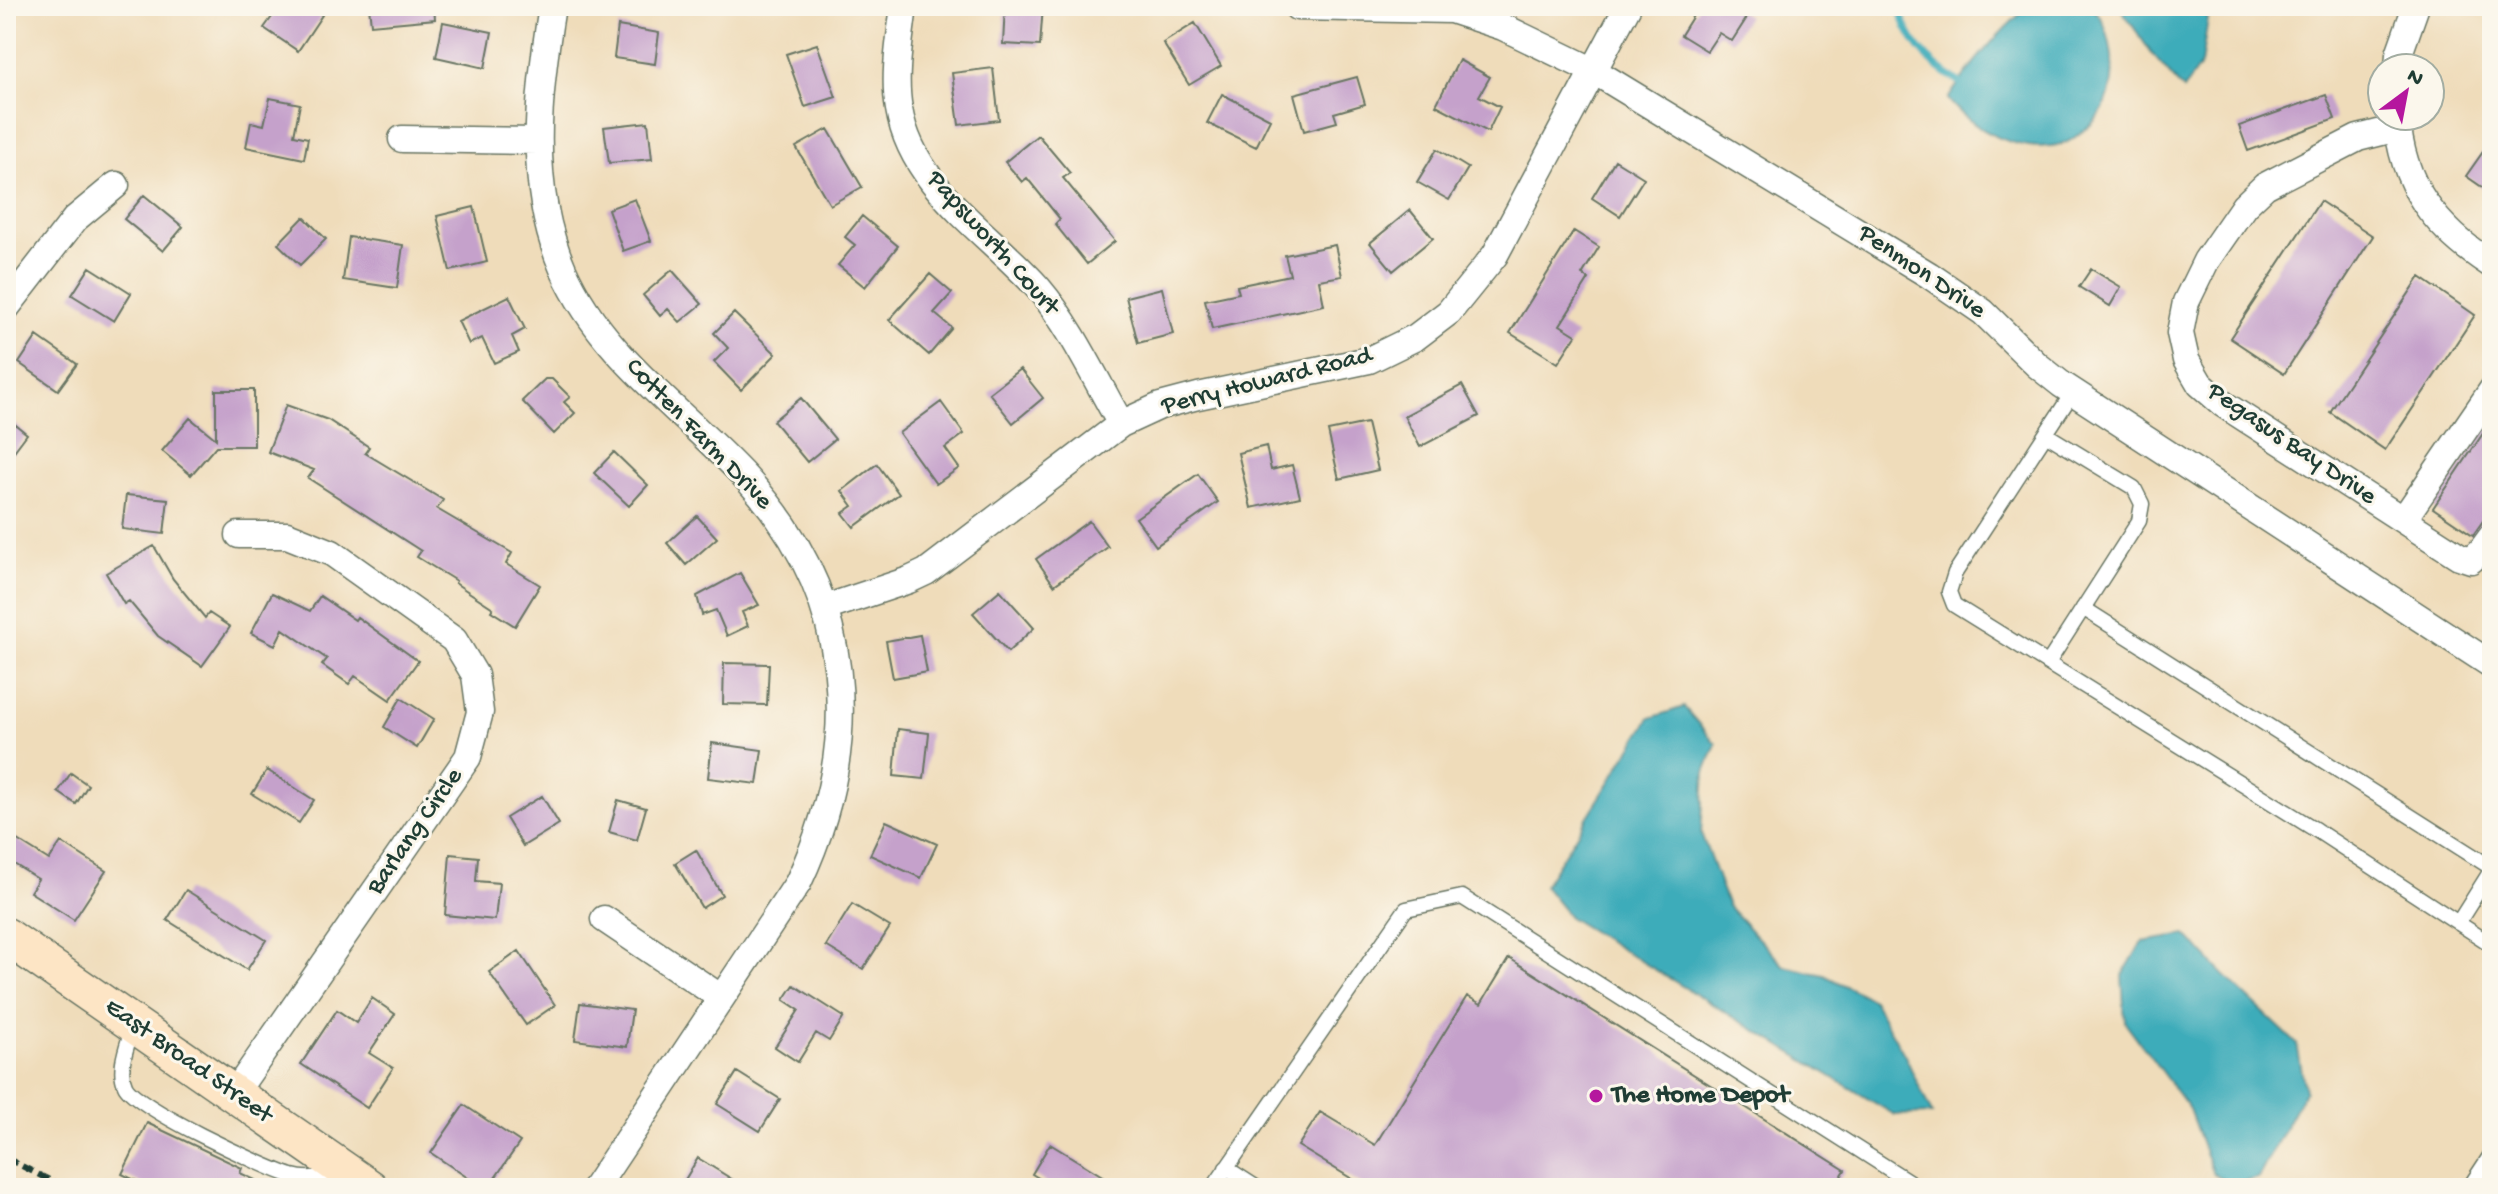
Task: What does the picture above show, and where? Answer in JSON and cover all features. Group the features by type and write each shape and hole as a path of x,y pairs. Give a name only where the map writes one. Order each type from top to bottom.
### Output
{"main road":[{"name":"East Broad Street","path":"6,936 356,1178"}],"street":[{"name":"Cotten Farm Drive","path":"552,6 541,79 538,141 543,197 563,268 607,341 745,477 793,539 825,608 840,689 837,766 828,808 798,883 595,1188"},
{"name":"Papsworth Court","path":"904,6 897,85 899,110 912,151 946,197 1039,290 1060,319 1121,424"},
{"name":"Perry Howard Road","path":"825,608 926,572 1121,424 1160,406 1369,360 1416,337 1449,312 1495,255 1628,6"},
{"path":"2400,52 2416,6"},
{"name":"Penmon Drive","path":"1297,7 1451,10 1503,27 1594,71 1929,275 1983,312 2037,365 2073,392 2492,665"},
{"name":"Pegasus Bay Drive","path":"2373,132 2265,186 2244,206 2206,261 2186,302 2180,333 2186,360 2200,384 2212,394 2403,520 2492,390"},
{"path":"2398,132 2411,180 2425,205 2447,231 2492,265"},
{"path":"402,139 538,141"},
{"path":"6,308 75,219 116,185"},
{"path":"2403,520 2459,556 2471,560 2492,536"},
{"name":"Barlang Circle","path":"234,1094 468,757 480,712 475,675 454,640 332,553 287,535 239,535"},
{"path":"604,919 720,997"}],"lane":[{"path":"2073,392 1955,573 1949,592 1954,605 2316,830 2492,945"},
{"path":"2047,435 2134,488 2142,504 2139,521 2048,663"},
{"path":"2083,608 2492,869 2458,923"},
{"path":"1213,1188 1406,909 1462,897 1916,1187"},
{"path":"133,1024 122,1068 125,1086 139,1101 217,1143 292,1176 356,1178"},
{"path":"2469,1188 2492,1153"},
{"path":"1226,1168 1257,1188"}],"water":[{"path":"2029,6 2091,6 2103,23 2112,56 2110,92 2100,114 2073,139 2046,147 1999,138 1971,121 1948,99 1986,50"},
{"path":"2119,6 2210,6 2201,64 2183,90 2152,54"},
{"path":"1684,707 1716,744 1705,772 1701,833 1728,906 1784,966 1824,975 1873,1000 1905,1056 1932,1114 1895,1115 1570,918 1544,886 1650,718"},
{"path":"2186,935 2297,1044 2305,1090 2258,1178 2234,1185 2213,1174 2189,1109 2125,1022 2122,976 2142,942"}],"building":[{"path":"280,6 309,6 322,15 298,51 264,28"},
{"path":"369,6 434,6 435,19 371,25"},
{"path":"1005,6 1043,6 1040,46 1003,44"},
{"path":"1699,6 1732,6 1748,16 1732,41 1719,33 1707,51 1681,35"},
{"path":"443,22 492,32 485,68 436,57"},
{"path":"1195,23 1221,66 1189,85 1163,43"},
{"path":"618,26 659,33 655,64 614,58"},
{"path":"817,44 836,97 805,107 786,54"},
{"path":"1459,60 1490,77 1479,96 1500,107 1488,132 1436,105"},
{"path":"993,68 999,120 959,125 952,73"},
{"path":"1357,77 1365,104 1334,113 1337,122 1304,131 1294,94"},
{"path":"1222,94 1270,119 1256,147 1207,123"},
{"path":"2326,95 2335,119 2248,151 2239,126"},
{"path":"270,98 300,104 294,135 308,138 304,159 246,147 251,122 264,125"},
{"path":"648,122 652,159 609,163 604,127"},
{"path":"828,129 862,187 830,205 796,147"},
{"path":"1038,135 1070,173 1063,178 1115,241 1087,264 1055,224 1060,219 1027,178 1022,182 1005,162"},
{"path":"2492,139 2492,194 2466,176"},
{"path":"1437,149 1468,168 1449,200 1417,182"},
{"path":"1615,160 1644,178 1620,216 1592,198"},
{"path":"144,195 183,227 163,251 124,219"},
{"path":"635,199 651,241 623,251 608,209"},
{"path":"2320,201 2373,236 2284,374 2230,338"},
{"path":"474,207 487,262 450,271 437,216"},
{"path":"1410,210 1433,238 1393,271 1370,243"},
{"path":"862,216 898,246 865,287 838,265 855,245 845,237"},
{"path":"304,217 326,239 300,265 278,244"},
{"path":"1574,231 1599,247 1582,275 1589,279 1560,325 1576,335 1558,363 1510,333"},
{"path":"349,237 403,245 397,288 343,280"},
{"path":"1335,245 1342,276 1319,280 1324,305 1212,329 1205,300 1239,293 1237,286 1290,275 1285,255"},
{"path":"90,267 131,293 114,321 72,295"},
{"path":"2091,269 2121,287 2110,306 2079,287"},
{"path":"672,270 702,304 680,322 668,309 660,316 643,295"},
{"path":"930,274 952,293 934,313 952,328 929,355 889,320"},
{"path":"2420,277 2475,315 2385,450 2330,412"},
{"path":"1162,288 1173,334 1138,343 1126,297"},
{"path":"509,296 525,329 512,336 519,352 494,363 482,338 469,344 458,321"},
{"path":"734,313 776,354 741,390 714,362 728,348 714,333"},
{"path":"37,336 77,364 58,390 19,363"},
{"path":"1020,369 1043,398 1013,423 989,393"},
{"path":"545,379 552,379 570,397 564,402 575,413 554,434 522,401"},
{"path":"1462,385 1479,416 1420,447 1404,416"},
{"path":"216,390 254,390 254,446 216,446 191,475 162,451 190,418 216,439"},
{"path":"801,398 835,439 807,462 773,421"},
{"path":"941,402 964,434 945,448 959,468 936,484 899,433"},
{"path":"286,405 328,420 369,447 365,453 443,500 437,509 512,553 506,564 540,585 515,626 491,611 493,608 456,581 417,557 421,551 308,478 314,470 268,452"},
{"path":"6,417 27,434 6,462"},
{"path":"2492,420 2492,508 2473,535 2433,508"},
{"path":"1367,423 1378,470 1339,479 1328,431"},
{"path":"1266,446 1271,470 1292,465 1300,497 1251,508 1238,453"},
{"path":"614,452 648,485 629,506 594,473"},
{"path":"877,464 899,494 854,527 843,513 853,506 842,491"},
{"path":"1198,474 1218,502 1156,546 1136,518"},
{"path":"126,495 168,499 164,534 122,529"},
{"path":"697,516 717,538 686,565 667,543"},
{"path":"1089,521 1108,547 1054,585 1036,559"},
{"path":"154,546 173,579 205,618 209,613 230,627 202,666 158,636 129,601 124,604 106,573"},
{"path":"740,573 759,605 742,612 748,626 727,636 716,610 702,615 697,596"},
{"path":"1000,590 1034,628 1008,652 973,613"},
{"path":"272,593 310,611 320,596 355,620 357,617 418,661 390,700 355,676 349,684 322,665 327,659 283,629 275,645 251,633"},
{"path":"920,635 927,672 893,678 886,641"},
{"path":"724,663 769,664 767,705 723,704"},
{"path":"401,698 434,719 417,748 384,727"},
{"path":"898,729 929,733 924,779 894,776"},
{"path":"712,743 762,750 757,784 708,778"},
{"path":"267,770 314,800 299,823 252,794"},
{"path":"71,773 88,785 76,804 58,792"},
{"path":"542,796 559,824 523,846 506,818"},
{"path":"618,800 646,808 637,840 609,832"},
{"path":"886,821 937,844 921,878 870,855"},
{"path":"6,833 49,860 61,842 106,871 74,920 30,892 38,879 6,859"},
{"path":"696,850 722,895 702,908 675,863"},
{"path":"450,854 478,857 476,881 499,883 495,920 445,915"},
{"path":"186,890 266,940 247,970 167,920"},
{"path":"852,904 890,927 863,969 826,946"},
{"path":"519,951 555,1005 526,1025 489,972"},
{"name":"The Home Depot","path":"1509,958 1845,1170 1834,1188 1367,1188 1298,1146 1320,1112 1375,1145 1467,996 1481,1004"},
{"path":"794,985 844,1017 829,1041 816,1033 798,1062 775,1047 799,1010 784,1000"},
{"path":"372,998 395,1014 369,1053 393,1068 367,1108 301,1064 337,1010 356,1023"},
{"path":"580,1003 632,1010 627,1047 575,1040"},
{"path":"737,1072 780,1099 760,1131 717,1104"},
{"path":"464,1105 520,1142 488,1188 483,1188 431,1153"},
{"path":"147,1123 242,1168 240,1173 272,1188 151,1188 122,1174"},
{"path":"1050,1144 1122,1188 1055,1188 1032,1174"},
{"path":"698,1158 746,1188 680,1188"}],"waterway":[{"path":"1899,6 1908,30 1921,50 1959,82"}],"railway":[{"path":"6,1158 65,1188"}],"place":[{"name":"The Home Depot","path":"1596,1096"}]}
